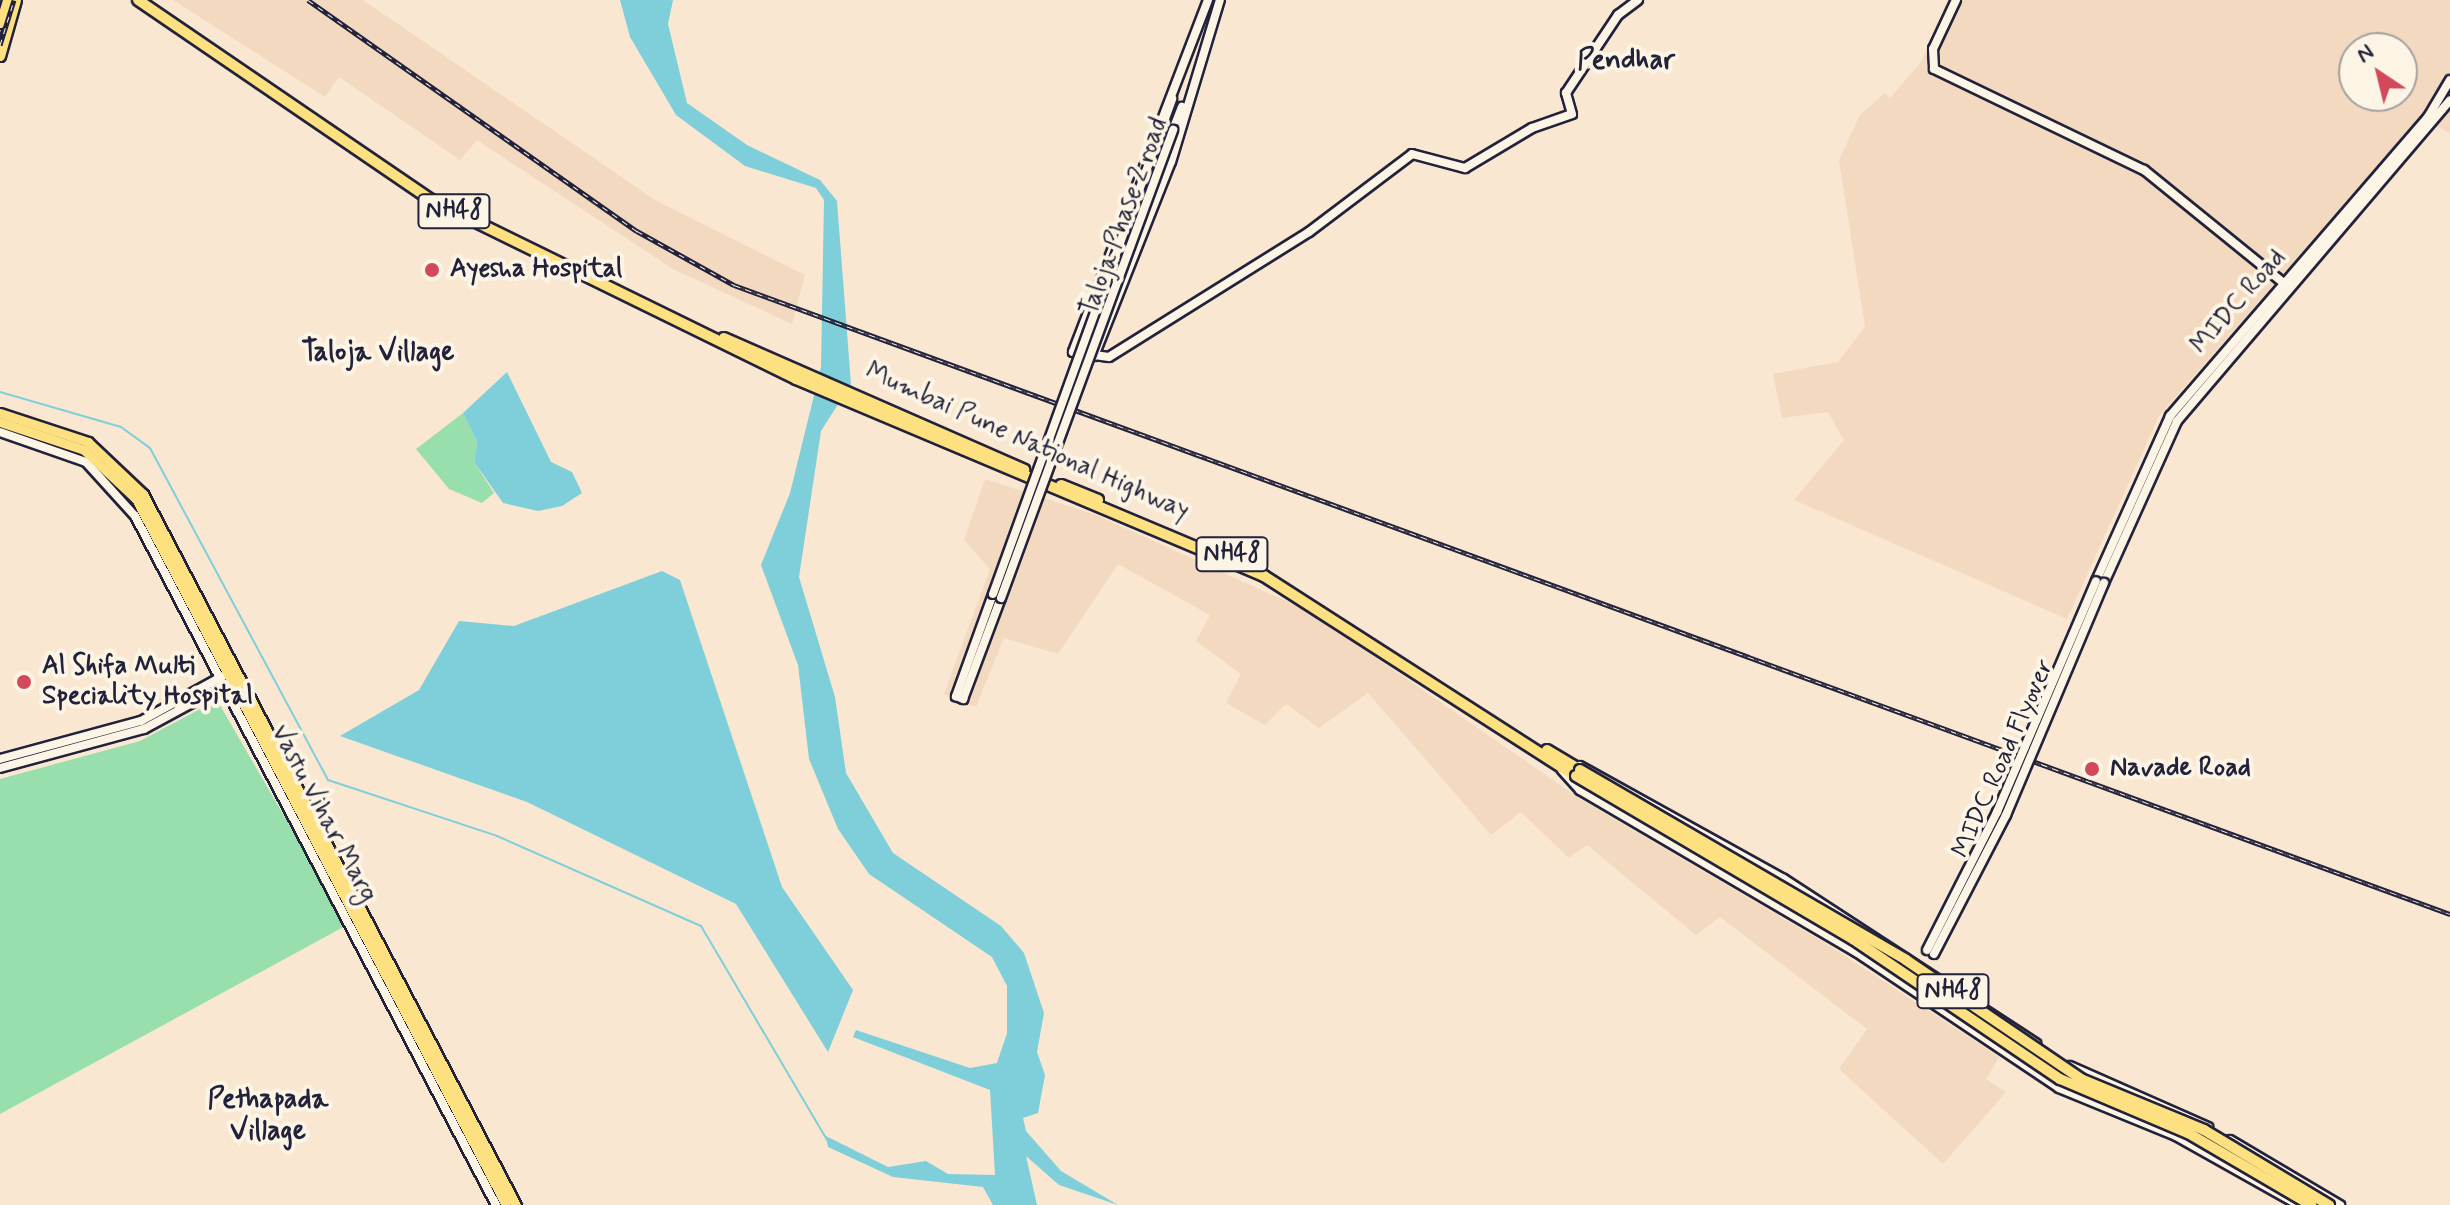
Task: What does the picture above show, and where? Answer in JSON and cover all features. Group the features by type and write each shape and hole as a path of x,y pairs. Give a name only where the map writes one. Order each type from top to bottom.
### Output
{"highway":[{"name":"Mumbai Pune National Highway","path":"138,0 431,200 796,379 874,405"},
{"name":"Mumbai Pune National Highway","path":"148,0 434,195 523,233 653,307 801,368 874,405 1264,576 1558,761"},
{"name":"NH48","path":"1558,761 1853,939 2074,1087 2188,1133 2311,1205"},
{"name":"NH48","path":"1578,773 1906,960 2081,1079 2204,1130 2329,1205"}],"main road":[{"path":"0,23 7,0"},
{"path":"0,56 16,0"},
{"path":"0,413 74,435 117,463 151,507 228,678 516,1205"},
{"name":"Vastu Vihar Marg","path":"0,422 77,446 118,477 143,511 506,1205"}],"street":[{"name":"Taloja Phase 2 road","path":"1208,0 1073,352 1094,356 1171,162 1191,80 1220,0"},
{"path":"1094,356 1109,357 1292,238 1412,154 1465,168 1532,128 1572,114 1566,93 1618,15 1638,0"},
{"path":"1956,0 1933,49 1934,69 2144,170 2286,284"},
{"path":"960,698 1181,76"},
{"path":"997,596 1191,80"},
{"name":"MIDC Road","path":"2101,579 2177,421 2286,284 2428,117 2450,80"},
{"name":"MIDC Road","path":"2286,284 2450,100"},
{"path":"0,432 72,454 110,483 228,678 496,1205"},
{"name":"MIDC Road Flyover","path":"1907,985 1930,952 2006,815 2101,579"},
{"path":"0,768 31,756 144,729 228,678"},
{"path":"0,759 31,756"},
{"path":"1558,761 1595,771 1922,964 2075,1070 2199,1122 2340,1205"},
{"path":"1558,761 1580,790 1907,985 2059,1088 2176,1136 2299,1205"}],"shaded area":[{"path":"173,0 363,0 655,200 805,275 792,324 673,269 477,140 460,160 339,77 325,97"},
{"path":"1948,0 2450,0 2450,133 2420,118 2159,416 2067,619 1794,500 1844,440 1828,412 1782,418 1773,374 1838,362 1865,327 1839,160 1860,115 1885,93 1890,98 1921,62"},
{"path":"985,479 1096,515 1308,611 1582,800 1830,946 1999,1057 1986,1079 2006,1092 1943,1164 1839,1069 1867,1029 1720,917 1696,935 1587,845 1569,858 1521,812 1491,835 1368,693 1319,728 1286,704 1265,725 1226,703 1241,674 1196,641 1210,615 1118,564 1058,654 1004,638 976,707 944,694 990,569 964,540"}],"green space":[{"path":"463,413 477,442 474,462 494,493 482,503 449,489 416,449"},
{"path":"217,700 347,925 0,1114 0,779 140,741"}],"water":[{"path":"620,0 673,0 668,24 687,103 747,145 820,180 837,201 851,384 821,431 799,577 835,697 846,773 893,853 1001,926 1024,953 1044,1013 1037,1052 1045,1075 1038,1113 1023,1118 1026,1131 1061,1171 1118,1205 1059,1185 1026,1156 1037,1205 993,1205 983,1187 893,1177 828,1147 826,1136 888,1167 926,1161 948,1174 995,1175 990,1090 853,1037 856,1030 970,1068 997,1063 1007,1033 1007,986 992,957 869,874 838,829 809,759 798,665 761,565 790,493 821,367 824,200 816,188 745,166 676,115 630,37"},
{"path":"507,372 551,462 572,472 582,493 562,506 538,511 503,503 474,462 477,442 463,413"},
{"path":"662,571 680,580 782,887 853,990 828,1052 736,904 527,802 340,736 419,690 459,621 514,626"}],"waterway":[{"path":"0,392 121,427 150,448 328,780 497,836 701,926 828,1142"}],"railway":[{"path":"0,45 14,0"},
{"path":"308,0 637,231 734,285 2450,914"}],"place":[{"name":"Ayesha Hospital","path":"432,270"},
{"name":"Al Shifa Multi Speciality Hospital","path":"24,682"},
{"name":"Navade Road","path":"2092,769"}],"district":[{"name":"Pendhar","path":"1626,61"},
{"name":"Taloja Village","path":"378,353"},
{"name":"Pethapada Village","path":"268,1116"}]}
